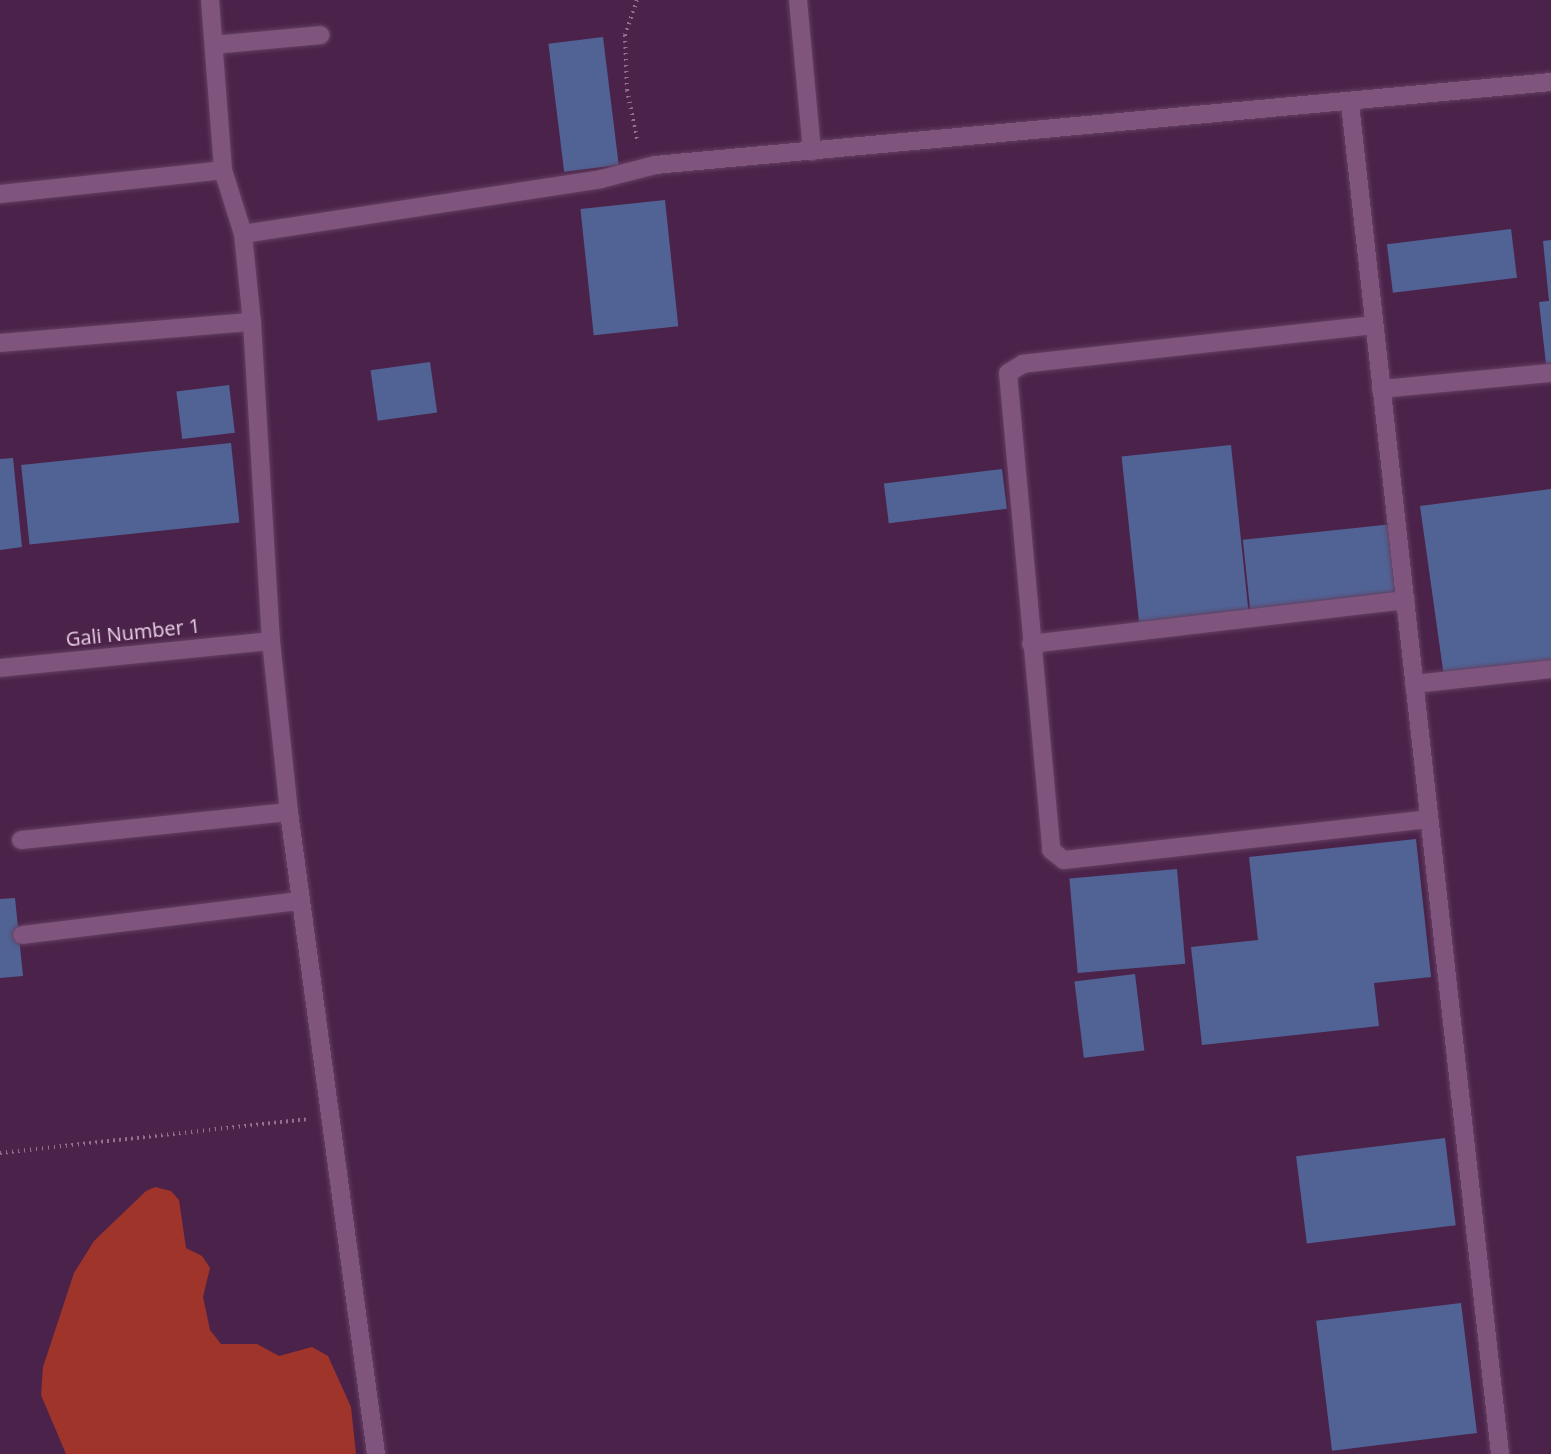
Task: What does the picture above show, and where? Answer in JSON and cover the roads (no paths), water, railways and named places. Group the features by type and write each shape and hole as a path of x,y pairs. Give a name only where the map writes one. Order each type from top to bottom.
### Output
{"street":[{"path":"210,0 223,170 243,234 252,322 272,641 289,812 376,1454"},
{"path":"798,0 812,151"},
{"path":"214,45 321,35"},
{"path":"243,234 601,179 655,165 1350,104 1551,82"},
{"path":"1350,104 1500,1454"},
{"path":"0,194 223,170"},
{"path":"0,343 252,322"},
{"path":"1374,325 1013,367 1006,380 1051,850 1057,858 1429,819"},
{"path":"1381,389 1551,373"},
{"path":"1031,644 1405,600"},
{"name":"Gali Number 1","path":"0,668 272,641"},
{"path":"1414,684 1551,669"},
{"path":"21,840 289,812"},
{"path":"22,935 300,901"}]}
